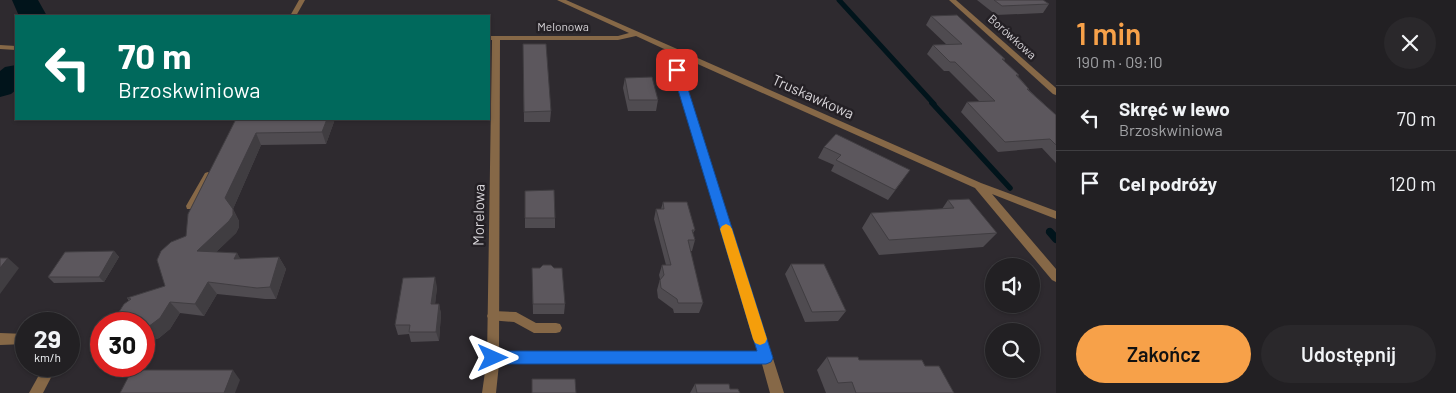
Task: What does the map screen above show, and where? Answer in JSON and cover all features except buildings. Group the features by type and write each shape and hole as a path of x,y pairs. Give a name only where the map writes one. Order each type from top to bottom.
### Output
{"street":[{"path":"294,15 302,0"},
{"name":"Truskawkowa","path":"560,0 978,185 1056,215"},
{"name":"Borówkowa","path":"952,0 1056,92"},
{"name":"Melonowa","path":"492,38 618,38 636,34"},
{"name":"Morelowa","path":"489,393 493,358 492,38"},
{"path":"0,47 15,48"},
{"path":"679,53 677,70 778,393"},
{"path":"191,206 215,162"},
{"path":"978,185 1056,278"},
{"path":"493,316 516,317 534,328 556,328"},
{"path":"0,339 15,339"},
{"path":"493,358 766,358"},
{"path":"36,393 45,377"}],"waterway":[{"path":"25,0 32,15"},
{"path":"839,0 934,104"},
{"path":"0,87 15,75"},
{"path":"932,103 1010,188"},
{"path":"1050,232 1056,239"}],"slow traffic":[{"path":"726,229 760,339"}],"route":[{"path":"493,358 766,358 677,70"}]}
